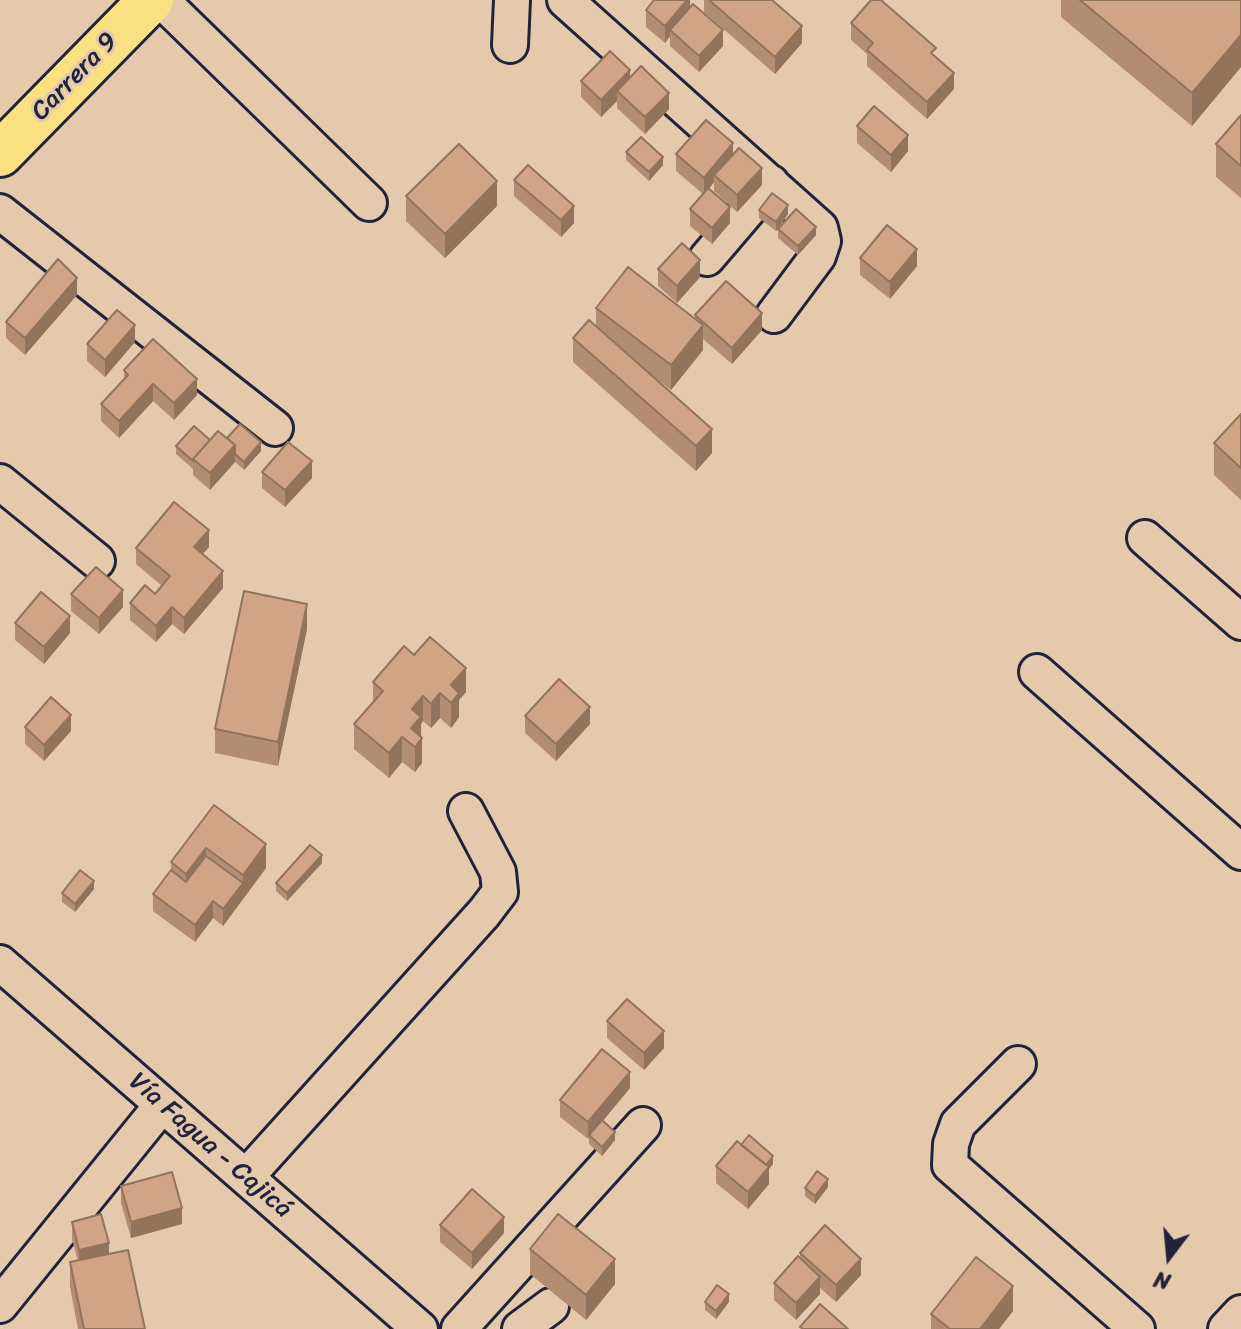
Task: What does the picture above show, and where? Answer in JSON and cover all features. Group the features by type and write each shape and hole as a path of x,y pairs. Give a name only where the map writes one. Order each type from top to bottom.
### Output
{"main road":[{"name":"Carrera 9","path":"0,154 142,4"}],"street":[{"path":"510,45 512,0"},
{"path":"565,0 820,228 823,241 818,256 774,315"},
{"path":"142,4 369,203"},
{"path":"707,258 771,183"},
{"path":"0,212 275,428"},
{"path":"0,482 97,561"},
{"path":"1145,538 1241,622"},
{"path":"1037,672 1241,852"},
{"path":"246,1177 500,892 498,872 466,811"},
{"name":"Vía Fagua - Cajicá","path":"0,963 420,1329"},
{"path":"1018,1064 958,1124 951,1144 950,1165 1137,1329"},
{"path":"0,1305 162,1105"},
{"path":"459,1329 643,1125"},
{"path":"520,1329 551,1306"},
{"path":"1226,1329 1241,1313"}],"building":[{"path":"654,0 687,0 665,26 646,10"},
{"path":"709,0 772,0 802,26 775,57"},
{"path":"871,0 881,0 936,48 931,53 954,73 927,102 867,50 873,43 851,23"},
{"path":"1080,0 1241,0 1241,35 1192,93"},
{"path":"693,4 723,30 699,56 670,30"},
{"path":"610,51 630,70 601,100 581,81"},
{"path":"641,66 669,93 645,117 617,91"},
{"path":"874,106 908,135 891,155 857,126"},
{"path":"1241,115 1241,166 1216,144"},
{"path":"706,120 733,143 704,178 676,154"},
{"path":"641,137 663,157 649,172 626,152"},
{"path":"459,144 497,181 445,234 406,196"},
{"path":"739,148 762,168 737,195 714,175"},
{"path":"528,165 574,206 561,220 514,180"},
{"path":"708,188 730,207 712,228 690,209"},
{"path":"772,193 788,205 776,222 759,210"},
{"path":"796,209 816,227 798,246 778,229"},
{"path":"887,225 917,249 890,282 860,258"},
{"path":"682,243 700,260 677,286 658,269"},
{"path":"58,259 77,278 25,338 6,322"},
{"path":"628,267 703,325 671,365 596,308"},
{"path":"726,281 762,313 732,348 695,315"},
{"path":"117,310 135,325 105,360 87,344"},
{"path":"589,320 712,429 696,446 573,338"},
{"path":"153,339 197,379 174,403 153,384 119,421 101,404 128,375 124,370"},
{"path":"1241,414 1241,468 1214,443"},
{"path":"240,424 261,442 244,462 235,454 235,445 227,438"},
{"path":"194,426 210,440 193,461 176,446"},
{"path":"218,431 235,445 210,473 193,459"},
{"path":"288,442 312,461 285,490 262,472"},
{"path":"174,502 209,530 194,547 223,571 184,618 172,607 156,626 130,603 145,585 155,594 170,576 136,548"},
{"path":"96,567 123,590 99,618 71,594"},
{"path":"244,591 307,604 278,742 215,729"},
{"path":"41,592 70,616 44,647 15,623"},
{"path":"430,637 466,668 451,685 459,693 451,703 440,693 431,704 423,696 412,709 421,717 411,728 422,738 415,747 402,737 389,753 354,724 383,691 373,682 404,646 414,655"},
{"path":"559,679 590,707 556,744 525,716"},
{"path":"51,697 71,715 44,745 25,727"},
{"path":"214,805 266,844 243,875 206,848 186,874 171,862"},
{"path":"310,845 322,855 287,893 276,883"},
{"path":"206,856 243,883 223,909 213,901 195,925 153,894 171,870 186,882"},
{"path":"80,870 94,881 75,904 62,893"},
{"path":"627,999 664,1031 644,1053 607,1021"},
{"path":"602,1049 630,1072 588,1122 560,1100"},
{"path":"602,1120 615,1132 602,1147 589,1135"},
{"path":"749,1135 773,1156 766,1165 741,1145"},
{"path":"737,1141 769,1167 748,1192 716,1166"},
{"path":"817,1171 828,1179 815,1196 805,1188"},
{"path":"172,1172 182,1208 131,1222 121,1186"},
{"path":"472,1189 504,1217 472,1253 440,1225"},
{"path":"101,1214 109,1243 79,1250 72,1222"},
{"path":"558,1214 615,1259 586,1295 530,1249"},
{"path":"825,1225 861,1259 836,1285 800,1253"},
{"path":"128,1250 145,1329 84,1329 70,1262"},
{"path":"798,1256 820,1277 796,1303 774,1283"},
{"path":"976,1257 1013,1286 980,1329 950,1329 931,1314"},
{"path":"717,1285 729,1294 716,1311 705,1302"},
{"path":"820,1304 848,1329 800,1327"}]}
